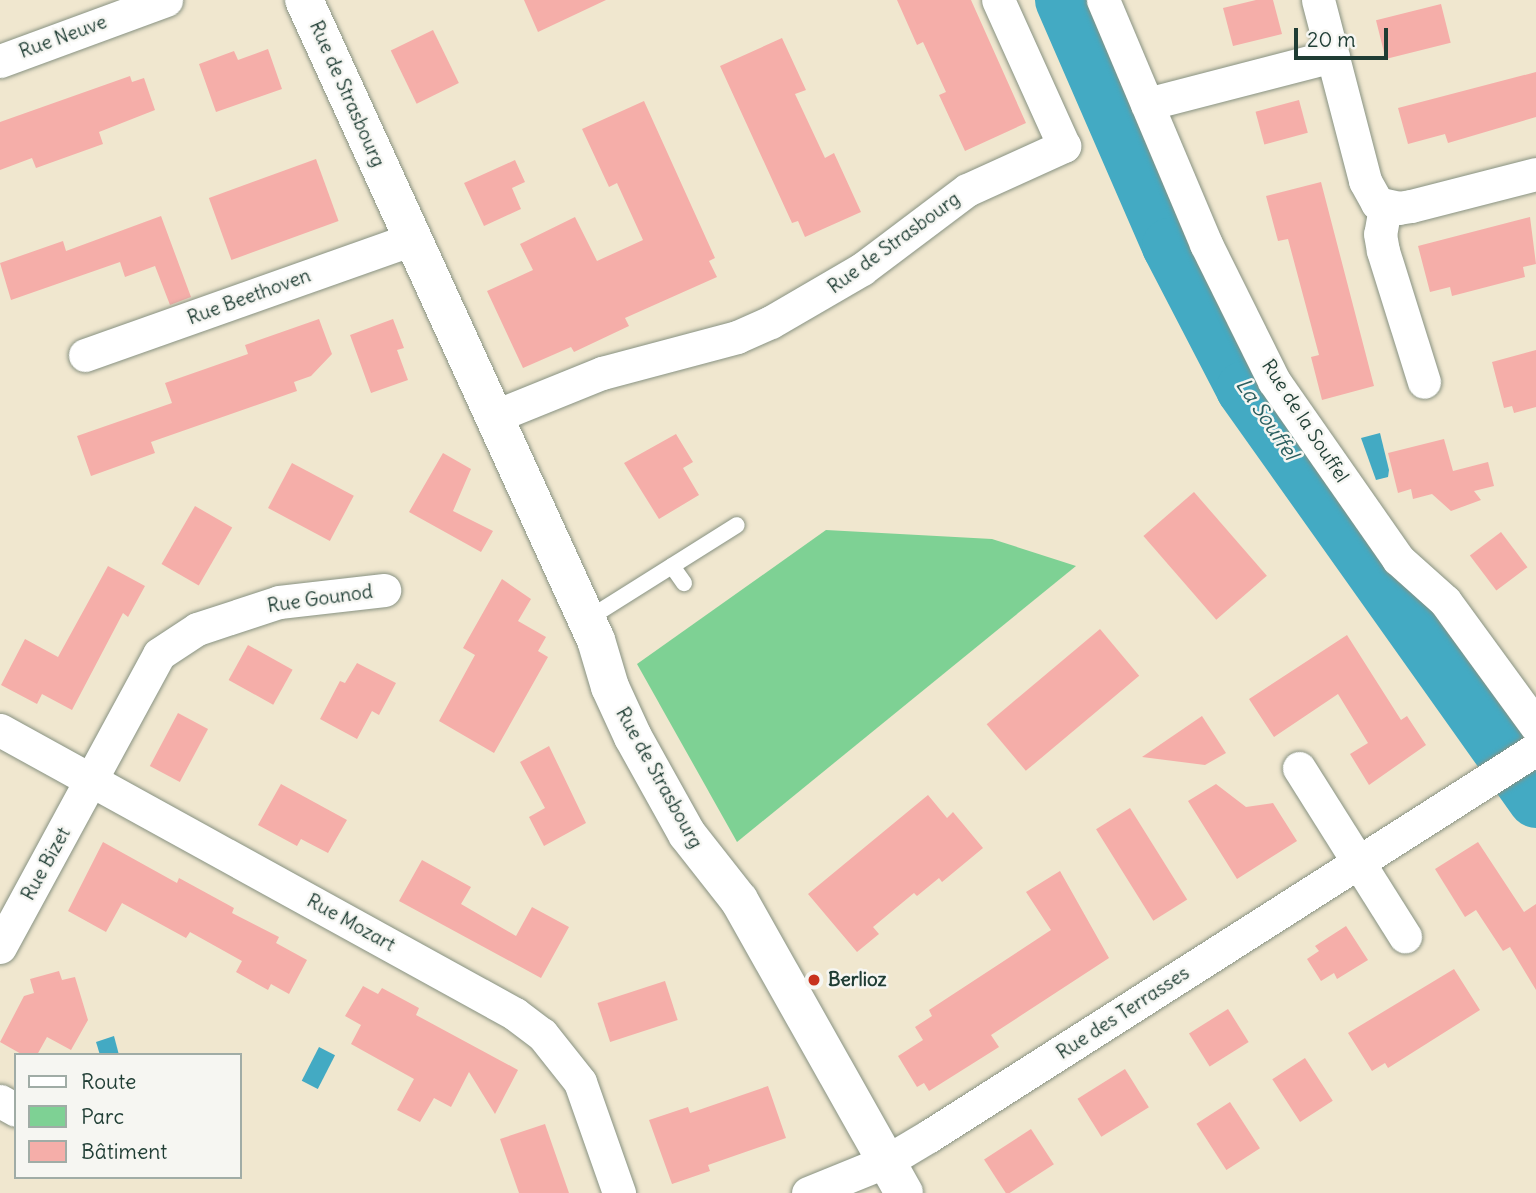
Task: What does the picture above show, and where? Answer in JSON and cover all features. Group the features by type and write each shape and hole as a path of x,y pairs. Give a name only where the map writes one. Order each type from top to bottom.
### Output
{"street":[{"name":"Rue Neuve","path":"0,61 166,0"},
{"name":"Rue de Strasbourg","path":"304,0 586,620 622,714 682,825 738,900 895,1177"},
{"name":"Rue de Strasbourg","path":"493,417 628,364 737,337 771,322 862,269 967,190 1064,146 998,0"},
{"name":"Rue de la Souffel","path":"1103,0 1206,244 1274,381 1398,559 1445,601 1533,743"},
{"path":"1318,0 1365,181 1370,194 1385,207 1411,206 1536,174"},
{"path":"1147,104 1333,56"},
{"path":"1385,207 1380,234 1383,251 1424,382"},
{"name":"Rue Beethoven","path":"85,355 412,239"},
{"name":"Rue Gounod","path":"91,781 144,675 175,640 279,603 384,590"},
{"name":"Rue Mozart","path":"0,730 515,1014 542,1034 580,1082 619,1193"},
{"name":"Rue des Terrasses","path":"808,1193 895,1177 1359,862 1485,781 1533,743"},
{"path":"1299,768 1405,936"},
{"name":"Rue Bizet","path":"0,947 91,781"}],"lane":[{"path":"586,620 737,525"},
{"path":"672,566 684,583"}],"green space":[{"path":"826,530 992,539 1076,566 737,842 637,664"}],"water":[{"path":"1380,433 1389,470 1388,477 1376,480 1361,438"},
{"path":"114,1036 118,1053 99,1053 96,1042"},
{"path":"319,1047 335,1055 318,1089 302,1081"}],"building":[{"path":"524,0 606,0 538,32"},
{"path":"897,0 971,0 1026,123 965,151 939,95 946,92 923,42 917,45"},
{"path":"1256,0 1273,0 1282,34 1233,46 1223,8"},
{"path":"1441,4 1451,43 1386,59 1376,20"},
{"path":"433,30 459,83 417,104 391,51"},
{"path":"782,38 806,90 795,94 825,158 834,153 861,212 805,237 798,221 792,223 720,66"},
{"path":"268,49 282,89 216,112 199,64 234,51 238,60"},
{"path":"1536,72 1536,117 1448,143 1445,134 1408,144 1398,108"},
{"path":"130,76 132,82 144,78 155,110 99,132 103,144 36,168 32,158 0,170 0,122"},
{"path":"1299,100 1308,133 1264,144 1256,112"},
{"path":"644,101 715,258 709,261 717,277 625,318 629,326 574,352 571,347 523,368 487,291 533,270 520,244 575,217 597,261 643,240 617,183 609,187 582,129"},
{"path":"316,159 339,221 231,260 209,198"},
{"path":"515,160 525,182 512,188 521,209 484,226 464,183"},
{"path":"1321,182 1374,386 1322,400 1311,357 1319,355 1288,239 1278,241 1266,196"},
{"path":"161,216 191,297 170,305 155,266 125,277 120,262 11,300 0,263 63,241 66,251"},
{"path":"1530,217 1536,264 1523,267 1525,277 1452,296 1450,287 1430,292 1418,246"},
{"path":"319,319 332,354 311,376 294,382 297,391 151,442 155,453 91,476 77,436 172,403 165,383 248,354 245,345"},
{"path":"393,319 404,348 397,350 408,380 371,393 350,335"},
{"path":"1536,350 1536,407 1514,413 1512,406 1504,408 1492,362"},
{"path":"676,434 693,462 683,468 699,495 659,519 624,463"},
{"path":"1444,439 1453,471 1488,462 1494,486 1474,491 1481,500 1451,511 1432,494 1413,499 1411,489 1398,493 1388,453"},
{"path":"443,453 471,469 453,511 493,531 481,552 409,512"},
{"path":"292,463 354,496 330,541 268,508"},
{"path":"1194,492 1267,576 1216,620 1143,536"},
{"path":"195,506 232,528 199,586 162,564"},
{"path":"1501,532 1527,567 1496,591 1470,555"},
{"path":"108,566 145,586 128,617 123,613 72,710 42,694 37,704 1,685 25,639 58,657"},
{"path":"502,579 531,599 518,621 546,637 538,651 548,657 494,753 439,721 475,655 463,648"},
{"path":"1100,629 1139,676 1026,771 987,724"},
{"path":"1347,635 1401,720 1407,716 1426,745 1369,785 1350,754 1368,743 1338,694 1274,737 1249,699"},
{"path":"248,645 293,670 273,705 229,680"},
{"path":"357,663 396,683 379,715 372,711 357,739 320,719 340,681 345,683"},
{"path":"178,713 208,729 180,782 150,766"},
{"path":"1202,716 1226,753 1205,765 1142,757"},
{"path":"549,746 586,823 544,846 529,817 545,808 520,762"},
{"path":"281,784 347,820 328,853 301,839 297,846 258,825"},
{"path":"1216,784 1246,807 1273,803 1297,841 1237,879 1188,801"},
{"path":"928,795 947,818 953,812 983,848 942,882 939,878 917,896 914,893 873,927 879,934 857,952 808,894"},
{"path":"1130,808 1187,900 1153,921 1096,829"},
{"path":"103,842 177,883 179,878 234,908 232,913 279,937 276,943 307,960 289,994 271,984 268,990 236,972 242,961 190,932 186,938 122,903 106,932 68,911"},
{"path":"1478,842 1524,912 1536,904 1536,990 1510,947 1503,951 1476,910 1465,917 1435,869"},
{"path":"422,860 471,887 461,904 516,936 532,907 569,927 541,978 399,901"},
{"path":"1060,871 1109,958 991,1035 999,1047 929,1091 924,1083 917,1087 898,1056 923,1040 915,1027 932,1016 929,1010 1051,930 1026,892"},
{"path":"1346,926 1368,960 1337,979 1334,973 1321,981 1307,959 1319,951 1315,946"},
{"path":"1454,969 1480,1010 1388,1068 1385,1063 1372,1071 1348,1033"},
{"path":"59,971 62,980 75,977 88,1020 71,1050 47,1037 38,1053 19,1053 0,1042 24,996 34,993 30,979"},
{"path":"665,981 678,1020 610,1042 597,1003"},
{"path":"363,986 378,994 382,988 419,1008 416,1015 518,1070 495,1114 469,1072 451,1107 434,1098 420,1122 397,1110 414,1079 351,1044 361,1025 345,1016"},
{"path":"1228,1009 1249,1042 1210,1066 1189,1033"},
{"path":"1305,1058 1333,1101 1300,1122 1272,1079"},
{"path":"1125,1069 1149,1107 1101,1137 1078,1099"},
{"path":"768,1086 786,1138 708,1165 710,1171 672,1184 649,1120 688,1107 690,1113"},
{"path":"1230,1102 1260,1148 1226,1170 1196,1124"},
{"path":"545,1124 569,1193 519,1193 500,1139"},
{"path":"1031,1129 1054,1164 1006,1193 984,1159"}],"waterway":[{"name":"La Souffel","path":"1063,0 1170,246 1244,389 1536,800"}],"place":[{"name":"Berlioz","path":"814,980"}]}
